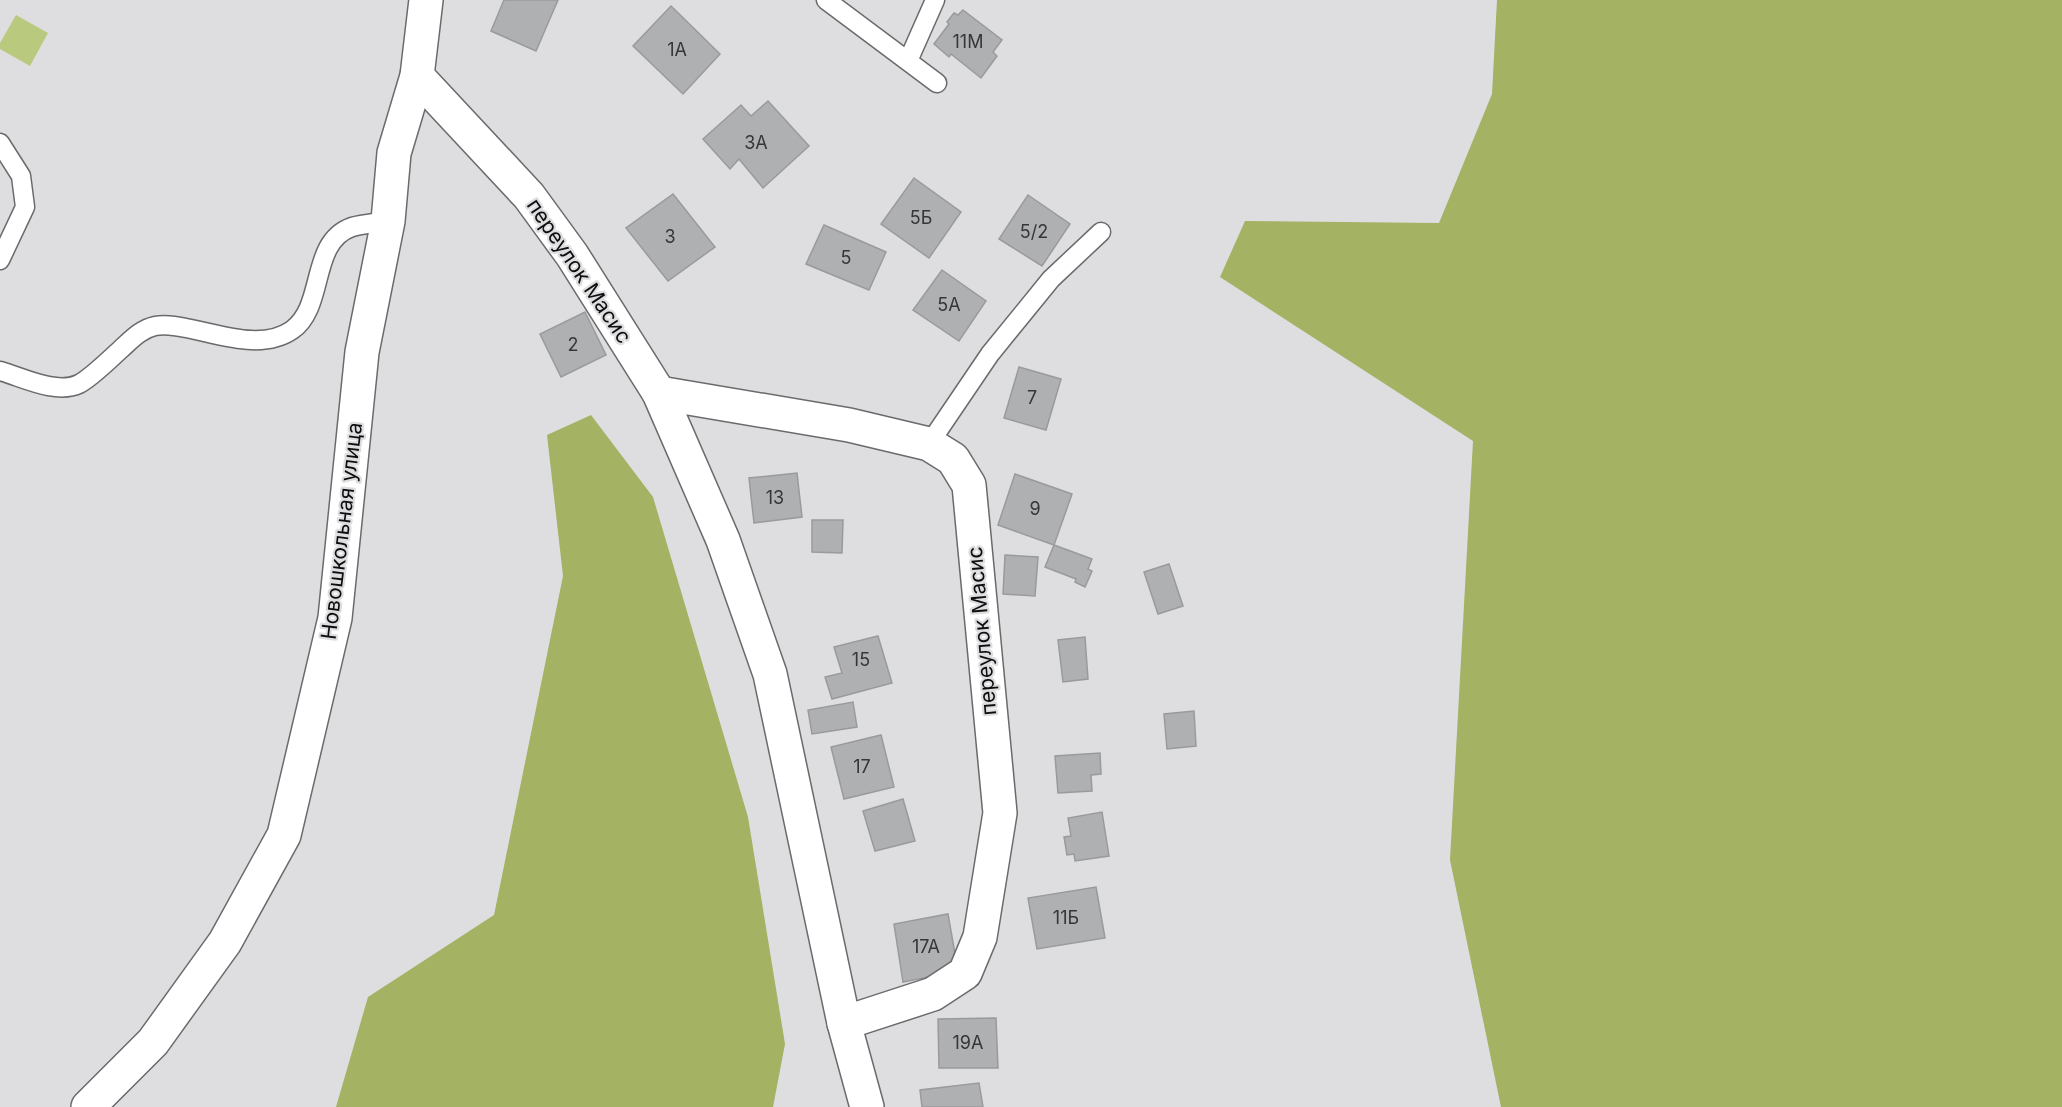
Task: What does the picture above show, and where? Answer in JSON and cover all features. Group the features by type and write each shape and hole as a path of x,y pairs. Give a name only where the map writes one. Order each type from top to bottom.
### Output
{"street":[{"name":"Новошкольная улица","path":"88,1107 153,1042 225,942 284,835 335,618 362,352 388,221 394,153 417,76 426,0"},
{"name":"переулок Масис","path":"417,76 529,196 572,255 659,393 723,540 770,674 844,1023 867,1107"},
{"name":"переулок Масис","path":"659,393 849,425 929,444 953,459 969,485 1000,813 980,937 965,973 933,994 844,1023"}],"lane":[{"path":"826,0 937,83"},
{"path":"908,62 935,0"},
{"path":"0,143 21,176 25,207 0,260"},
{"path":"0,371 50,386 66,387 80,384 140,333 155,326 175,326 251,340 272,340 293,329 308,311 328,249 337,236 351,227 388,221"},
{"path":"929,444 990,354 1051,279 1101,232"}],"green space":[{"path":"1497,0 2062,0 2062,1107 1501,1107 1450,860 1473,441 1220,277 1245,221 1439,223 1492,94"},
{"path":"16,15 48,33 30,66 0,49 0,43"},
{"path":"591,415 653,497 748,817 785,1044 773,1107 336,1107 368,997 494,915 563,576 547,435"}],"building":[{"path":"504,0 558,0 536,51 491,31"},
{"path":"671,6 720,54 683,94 633,46"},
{"path":"963,10 1002,40 993,52 997,56 981,78 951,54 949,57 934,44 954,13 958,15"},
{"path":"768,101 809,146 763,188 739,159 730,169 703,139 741,105 751,116"},
{"path":"914,178 961,212 929,258 881,224"},
{"path":"673,194 715,247 668,281 626,228"},
{"path":"1028,195 1070,224 1042,266 999,239"},
{"path":"824,225 886,252 869,290 806,264"},
{"path":"942,270 986,301 959,341 913,310"},
{"path":"585,312 606,355 561,377 540,334"},
{"path":"1019,367 1061,379 1046,430 1004,418"},
{"path":"797,473 802,517 754,523 749,478"},
{"path":"1015,474 1072,494 1054,545 998,525"},
{"path":"812,520 843,520 842,553 812,552"},
{"path":"1054,545 1092,559 1088,569 1092,571 1085,587 1075,582 1076,579 1045,567"},
{"path":"1005,555 1038,557 1035,596 1003,594"},
{"path":"1169,564 1183,606 1158,614 1144,572"},
{"path":"878,636 892,683 832,699 825,677 842,673 834,647"},
{"path":"1085,637 1088,679 1063,682 1058,640"},
{"path":"853,702 857,727 812,734 808,710"},
{"path":"1194,711 1196,746 1167,749 1164,714"},
{"path":"881,735 894,787 844,799 831,747"},
{"path":"1100,753 1101,774 1091,775 1092,791 1058,793 1055,756"},
{"path":"903,799 915,841 875,851 863,811"},
{"path":"1102,812 1109,856 1075,861 1074,854 1067,855 1064,837 1071,836 1068,818"},
{"path":"1096,887 1105,938 1037,949 1028,898"},
{"path":"948,914 958,971 903,982 894,924"},
{"path":"996,1018 998,1068 939,1068 938,1019"},
{"path":"979,1083 983,1107 922,1107 920,1090"}]}
